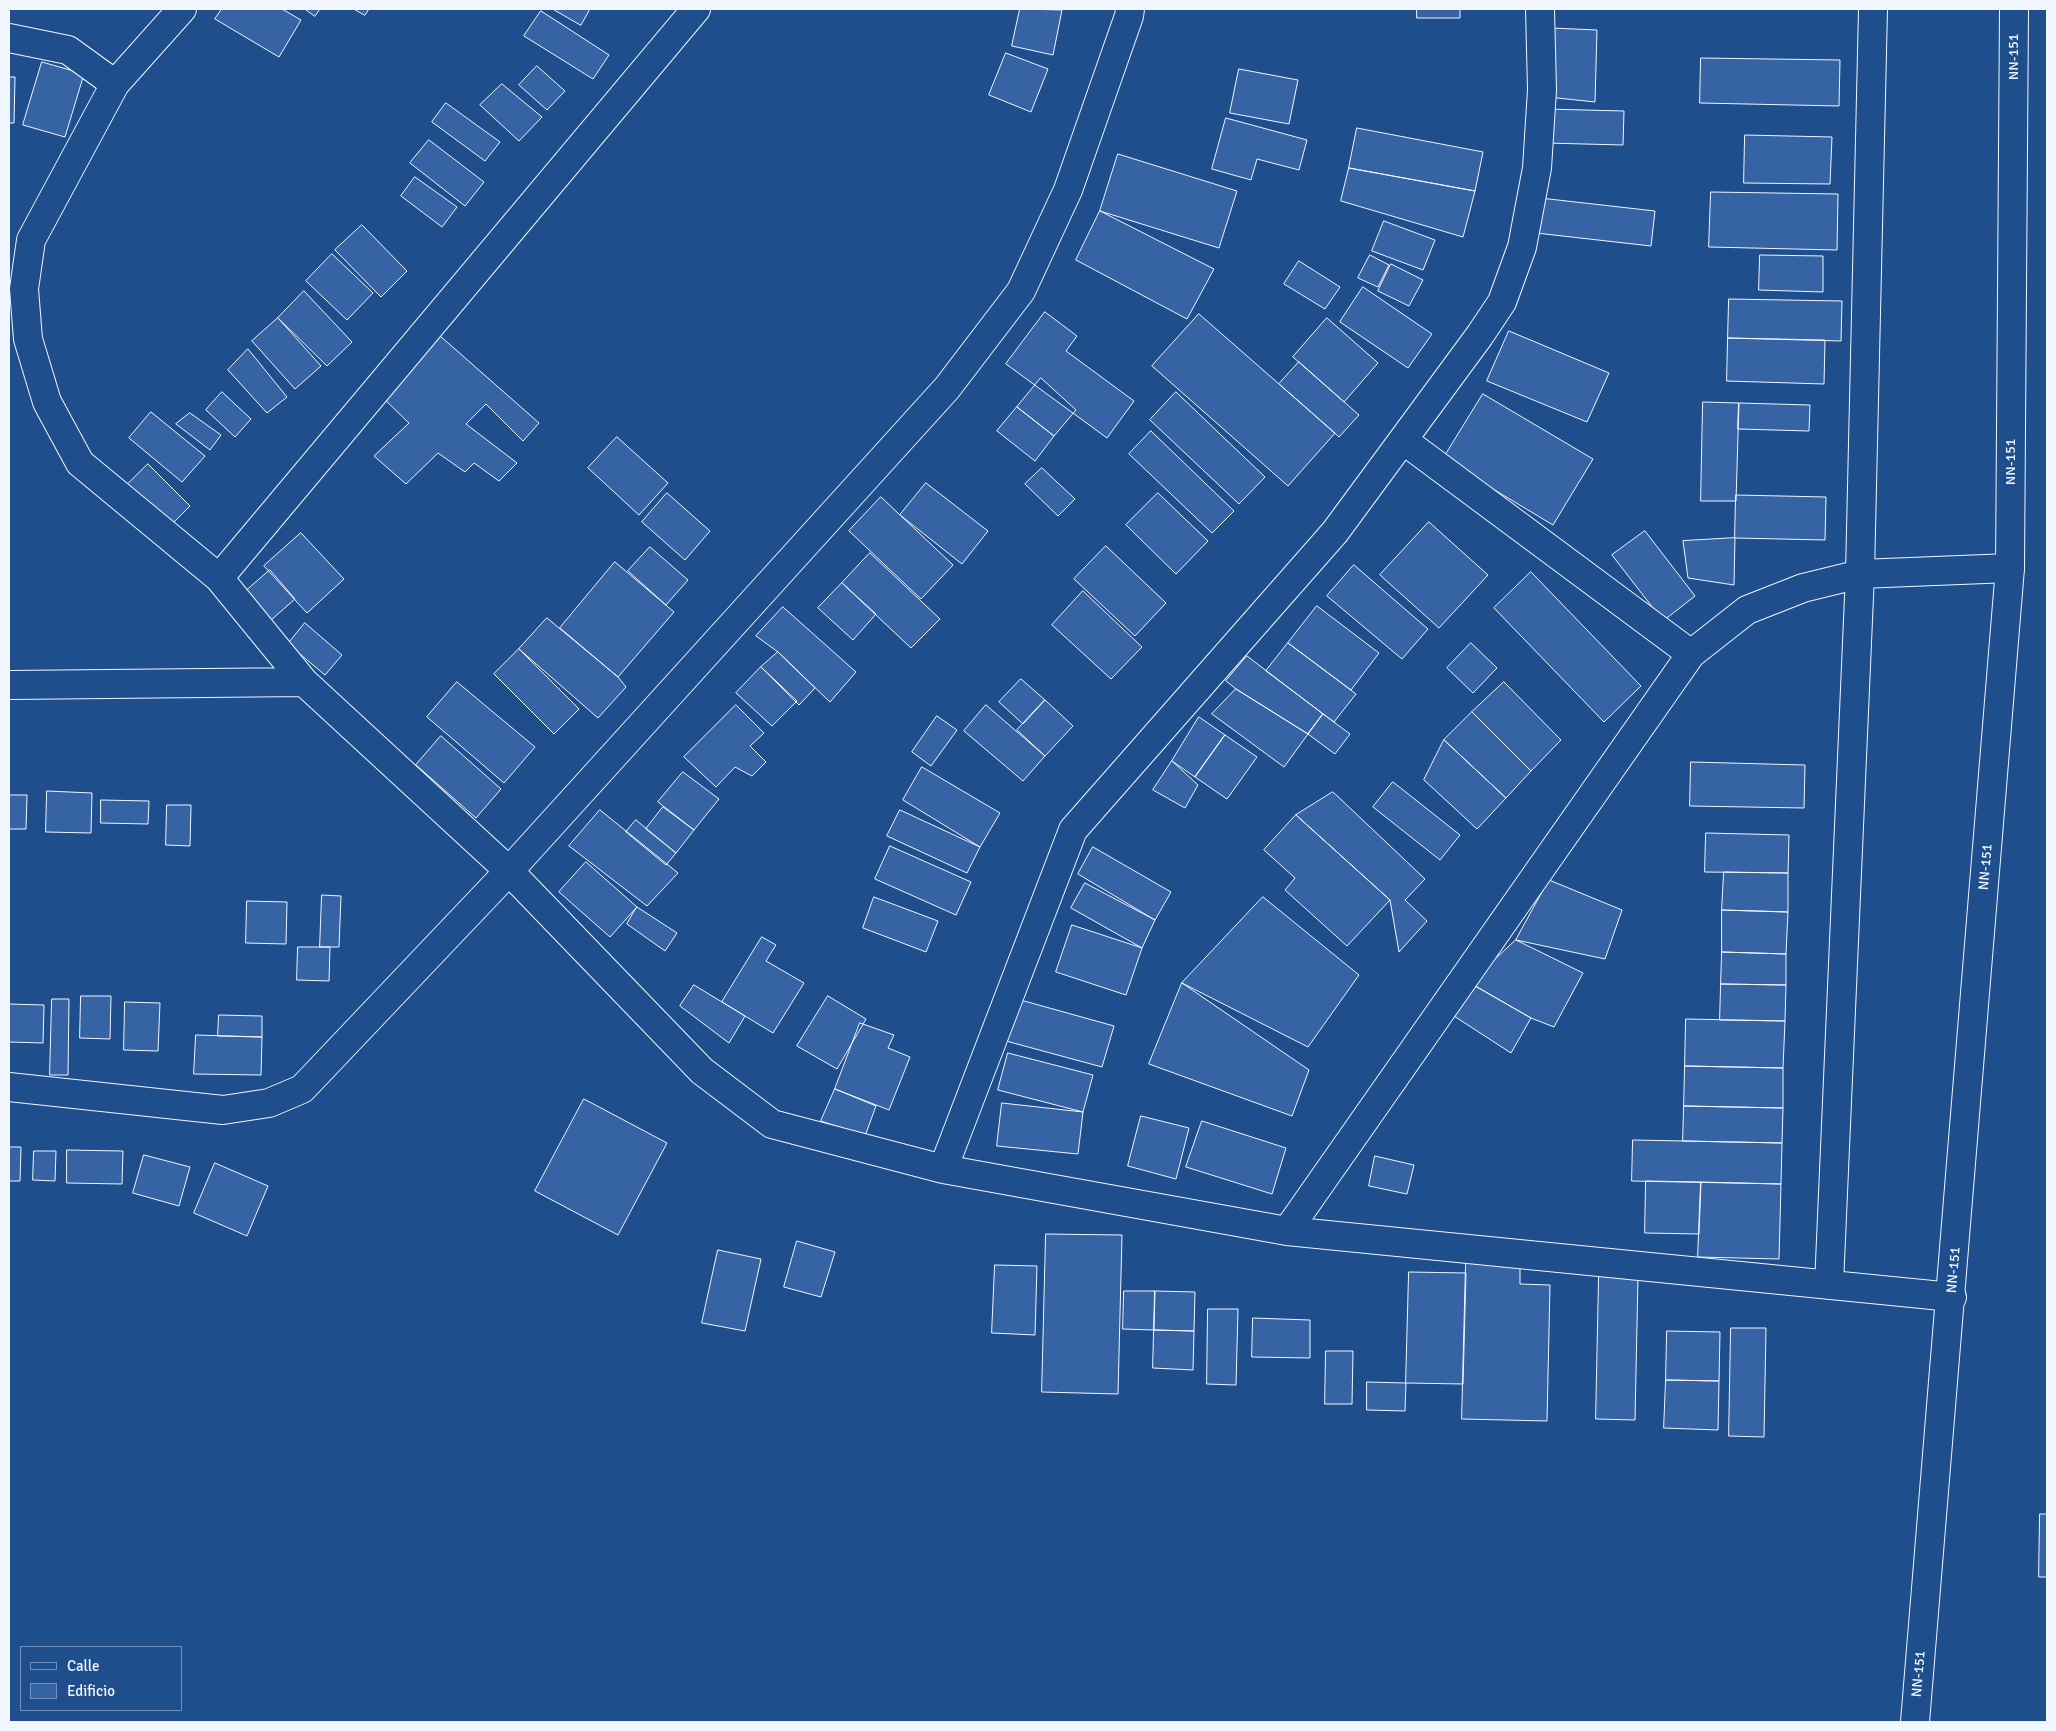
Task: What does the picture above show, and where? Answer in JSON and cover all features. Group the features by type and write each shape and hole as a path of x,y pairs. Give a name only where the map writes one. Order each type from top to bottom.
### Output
{"street":[{"path":"182,9 115,84 31,240 18,339 47,402 80,463 218,578 304,682 509,871 702,1071 772,1124 943,1169 1287,1231 1952,1297"},
{"path":"218,578 696,9"},
{"path":"9,1087 223,1110 269,1104 302,1089 509,871 947,388 1021,291 1068,190 1130,9"},
{"path":"943,1169 1073,830 1334,532 1502,302 1522,248 1537,168 1542,90 1540,9"},
{"path":"1829,1285 1860,574 1873,9"},
{"name":"NN-151","path":"1915,1722 1952,1297 2010,568 2014,9"},
{"path":"9,38 68,50 115,84"},
{"path":"1403,440 1691,654"},
{"path":"1287,1231 1691,654 1747,610 1803,588 1860,574 2010,568"},
{"path":"9,685 304,682"}],"building":[{"path":"222,9 282,9 301,20 279,57 215,19"},
{"path":"305,9 320,9 315,16"},
{"path":"354,9 369,9 365,15"},
{"path":"553,9 590,9 581,25"},
{"path":"1020,9 1062,10 1053,55 1012,46"},
{"path":"1417,9 1460,9 1460,18 1417,18"},
{"path":"541,11 609,55 593,79 524,36"},
{"path":"1551,28 1597,30 1595,102 1548,97"},
{"path":"1006,53 1048,69 1031,112 989,95"},
{"path":"1701,58 1840,60 1839,106 1700,103"},
{"path":"42,62 84,74 65,137 23,125"},
{"path":"537,66 565,91 547,110 519,85"},
{"path":"1239,69 1298,80 1289,124 1230,113"},
{"path":"9,77 15,77 14,123 9,123"},
{"path":"502,84 542,117 519,141 480,105"},
{"path":"446,103 500,142 485,161 432,122"},
{"path":"1546,109 1624,111 1623,145 1545,143"},
{"path":"1226,118 1307,140 1299,170 1257,159 1251,180 1212,169"},
{"path":"1357,128 1483,152 1475,191 1349,168"},
{"path":"1745,135 1832,137 1830,184 1744,183"},
{"path":"429,140 484,182 465,206 410,163"},
{"path":"1118,154 1237,191 1219,248 1100,211"},
{"path":"1349,168 1475,191 1463,237 1341,201"},
{"path":"415,177 457,207 442,227 401,196"},
{"path":"1711,192 1838,194 1837,250 1709,247"},
{"path":"1540,198 1655,211 1651,246 1536,233"},
{"path":"1100,211 1214,269 1187,319 1076,260"},
{"path":"1384,221 1435,240 1423,270 1372,251"},
{"path":"362,225 407,271 381,297 335,250"},
{"path":"332,254 373,293 347,320 306,281"},
{"path":"1370,255 1389,265 1378,287 1358,278"},
{"path":"1760,255 1823,256 1823,292 1759,290"},
{"path":"1299,261 1340,287 1325,309 1284,284"},
{"path":"1391,264 1423,280 1409,306 1378,291"},
{"path":"1363,287 1432,334 1408,368 1340,322"},
{"path":"304,291 352,342 327,366 278,318"},
{"path":"1729,299 1842,301 1841,341 1728,338"},
{"path":"1045,312 1077,336 1066,351 1134,401 1107,438 1006,364"},
{"path":"1199,314 1335,433 1288,486 1152,366"},
{"path":"278,318 321,366 295,389 252,341"},
{"path":"1327,318 1378,363 1344,402 1293,357"},
{"path":"1509,331 1609,373 1587,422 1487,381"},
{"path":"439,335 539,423 523,441 486,404 466,424 517,463 499,481 474,463 465,472 438,453 406,484 374,456 409,423 381,396"},
{"path":"1728,338 1825,340 1824,384 1727,381"},
{"path":"248,349 287,397 267,413 228,370"},
{"path":"1299,362 1359,415 1339,437 1279,384"},
{"path":"1041,378 1076,410 1054,436 1017,407"},
{"path":"222,392 251,419 235,437 206,410"},
{"path":"1176,392 1265,477 1239,504 1150,420"},
{"path":"1483,394 1593,459 1553,525 1443,459"},
{"path":"1703,402 1739,403 1736,501 1701,501"},
{"path":"1739,403 1810,405 1809,431 1738,429"},
{"path":"1017,407 1054,436 1035,461 997,431"},
{"path":"151,412 205,456 182,482 129,438"},
{"path":"190,413 221,435 210,450 176,424"},
{"path":"1151,431 1234,511 1212,533 1129,454"},
{"path":"617,437 668,483 639,515 588,468"},
{"path":"148,464 190,506 170,526 128,484"},
{"path":"1042,468 1075,499 1058,516 1025,484"},
{"path":"926,483 988,531 962,564 900,515"},
{"path":"667,493 710,531 685,560 642,522"},
{"path":"1158,493 1208,541 1176,574 1126,525"},
{"path":"1736,495 1826,497 1825,540 1735,538"},
{"path":"881,497 953,565 921,599 849,531"},
{"path":"1429,522 1488,575 1439,628 1380,575"},
{"path":"1645,531 1695,596 1663,621 1612,555"},
{"path":"301,533 344,579 307,613 264,566"},
{"path":"1735,538 1734,585 1688,578 1683,541"},
{"path":"1106,546 1166,603 1135,636 1074,579"},
{"path":"650,547 688,580 666,605 628,571"},
{"path":"870,553 940,619 911,648 842,583"},
{"path":"615,562 674,612 618,677 560,628"},
{"path":"1354,565 1428,629 1402,659 1327,596"},
{"path":"270,570 295,599 271,620 246,591"},
{"path":"1531,572 1641,686 1604,722 1494,608"},
{"path":"842,583 876,614 853,640 818,608"},
{"path":"1083,591 1142,647 1111,679 1052,625"},
{"path":"1317,606 1379,653 1351,690 1288,643"},
{"path":"783,607 856,672 830,702 778,652 756,636"},
{"path":"547,618 618,677 626,687 598,718 519,649"},
{"path":"305,623 342,655 325,675 288,644"},
{"path":"1288,643 1356,694 1334,722 1266,671"},
{"path":"1471,643 1497,668 1473,693 1447,668"},
{"path":"519,649 579,709 554,734 494,674"},
{"path":"778,652 815,688 799,705 761,667"},
{"path":"1247,656 1323,714 1308,734 1226,681"},
{"path":"761,667 797,701 772,726 736,693"},
{"path":"1021,679 1045,700 1023,724 999,702"},
{"path":"457,682 535,747 504,783 427,717"},
{"path":"1504,682 1561,740 1531,771 1472,712"},
{"path":"1236,689 1308,734 1284,767 1212,714"},
{"path":"1045,700 1073,726 1045,756 1017,730"},
{"path":"736,705 764,733 750,746 766,762 752,776 735,767 716,787 684,757"},
{"path":"986,705 1045,756 1023,781 964,731"},
{"path":"1472,712 1531,771 1506,798 1444,740"},
{"path":"1323,714 1350,734 1335,754 1308,734"},
{"path":"937,716 957,730 931,766 912,752"},
{"path":"1199,717 1225,735 1195,777 1172,761"},
{"path":"1225,735 1257,757 1227,799 1195,777"},
{"path":"441,736 501,789 476,818 416,765"},
{"path":"1444,740 1506,798 1477,829 1424,780"},
{"path":"1172,761 1198,785 1185,808 1153,790"},
{"path":"1691,762 1805,765 1804,808 1690,806"},
{"path":"922,767 1000,813 980,847 903,800"},
{"path":"683,772 719,799 694,830 658,802"},
{"path":"1393,782 1460,835 1440,860 1373,807"},
{"path":"47,791 92,793 91,833 46,832"},
{"path":"1333,792 1425,879 1405,900 1427,921 1399,952 1390,900 1296,815"},
{"path":"9,795 27,795 26,829 9,829"},
{"path":"101,800 149,801 148,824 101,823"},
{"path":"167,805 191,805 190,846 166,845"},
{"path":"663,807 694,830 676,853 646,829"},
{"path":"600,810 678,873 647,906 569,846"},
{"path":"900,810 980,847 967,873 887,836"},
{"path":"1296,815 1390,900 1347,946 1285,890 1295,878 1264,850"},
{"path":"636,820 676,853 666,865 626,832"},
{"path":"1706,833 1789,835 1788,873 1705,872"},
{"path":"890,846 971,882 956,915 875,879"},
{"path":"1093,847 1171,892 1155,920 1078,874"},
{"path":"586,862 637,907 610,937 559,892"},
{"path":"1724,872 1788,873 1788,912 1722,910"},
{"path":"1549,880 1622,910 1605,959 1516,940"},
{"path":"1085,883 1155,920 1142,948 1071,908"},
{"path":"322,895 341,896 339,947 320,947"},
{"path":"874,897 938,921 926,952 863,928"},
{"path":"1263,897 1359,975 1308,1047 1182,983"},
{"path":"247,901 287,902 286,944 246,943"},
{"path":"637,907 677,933 665,951 627,924"},
{"path":"1722,910 1788,912 1786,954 1722,952"},
{"path":"1072,925 1142,948 1126,995 1056,972"},
{"path":"762,937 776,945 766,961 804,983 773,1033 722,1002"},
{"path":"1516,940 1583,973 1554,1027 1531,1018 1470,983"},
{"path":"298,947 330,947 329,981 297,980"},
{"path":"1722,952 1786,954 1786,985 1721,984"},
{"path":"1182,983 1309,1070 1292,1116 1149,1064"},
{"path":"1470,983 1531,1018 1511,1053 1454,1016"},
{"path":"1721,984 1786,985 1785,1021 1720,1020"},
{"path":"694,985 745,1016 729,1043 680,1006"},
{"path":"81,996 111,996 110,1039 80,1038"},
{"path":"828,996 866,1019 837,1069 797,1046"},
{"path":"52,999 69,999 68,1075 50,1075"},
{"path":"1017,999 1114,1026 1102,1067 1006,1041"},
{"path":"125,1002 160,1003 158,1051 124,1050"},
{"path":"9,1004 44,1005 43,1043 9,1042"},
{"path":"219,1015 262,1016 262,1037 218,1036"},
{"path":"1686,1019 1785,1021 1783,1068 1685,1066"},
{"path":"860,1023 894,1035 888,1048 910,1057 889,1110 835,1089"},
{"path":"196,1035 262,1037 261,1075 194,1074"},
{"path":"1008,1053 1093,1075 1083,1112 998,1090"},
{"path":"1685,1066 1783,1068 1783,1108 1684,1106"},
{"path":"835,1089 876,1106 865,1136 821,1121"},
{"path":"584,1099 667,1143 618,1235 535,1191"},
{"path":"1002,1103 1083,1112 1078,1154 997,1146"},
{"path":"1684,1106 1783,1108 1782,1143 1683,1141"},
{"path":"1141,1116 1189,1128 1176,1179 1128,1166"},
{"path":"1202,1121 1286,1148 1272,1194 1186,1167"},
{"path":"1633,1140 1782,1143 1781,1184 1632,1181"},
{"path":"9,1147 21,1147 20,1181 9,1181"},
{"path":"67,1150 123,1151 122,1184 67,1183"},
{"path":"34,1151 56,1151 55,1181 33,1180"},
{"path":"144,1155 190,1167 179,1206 133,1193"},
{"path":"1375,1156 1414,1165 1407,1194 1369,1186"},
{"path":"215,1163 268,1186 247,1236 194,1213"},
{"path":"1646,1181 1701,1182 1699,1234 1645,1233"},
{"path":"1701,1182 1781,1184 1779,1259 1698,1257"},
{"path":"1046,1234 1122,1235 1118,1394 1042,1392"},
{"path":"797,1241 835,1252 821,1297 784,1287"},
{"path":"718,1250 761,1259 745,1331 702,1323"},
{"path":"1466,1262 1520,1263 1520,1284 1550,1285 1547,1421 1462,1419"},
{"path":"995,1265 1037,1266 1035,1335 992,1333"},
{"path":"1409,1272 1466,1273 1463,1384 1406,1383"},
{"path":"1599,1276 1638,1277 1635,1420 1596,1419"},
{"path":"1124,1291 1155,1291 1154,1330 1123,1329"},
{"path":"1155,1291 1195,1292 1194,1331 1154,1330"},
{"path":"1208,1309 1238,1309 1236,1385 1207,1384"},
{"path":"1253,1318 1310,1320 1310,1358 1252,1357"},
{"path":"1731,1328 1766,1328 1764,1437 1729,1436"},
{"path":"1154,1330 1194,1331 1193,1370 1153,1368"},
{"path":"1667,1331 1720,1332 1719,1381 1666,1380"},
{"path":"1326,1351 1353,1351 1352,1404 1325,1404"},
{"path":"1666,1380 1719,1381 1718,1430 1664,1428"},
{"path":"1367,1382 1406,1383 1405,1411 1367,1410"},
{"path":"2040,1514 2047,1514 2047,1577 2039,1577"}]}
